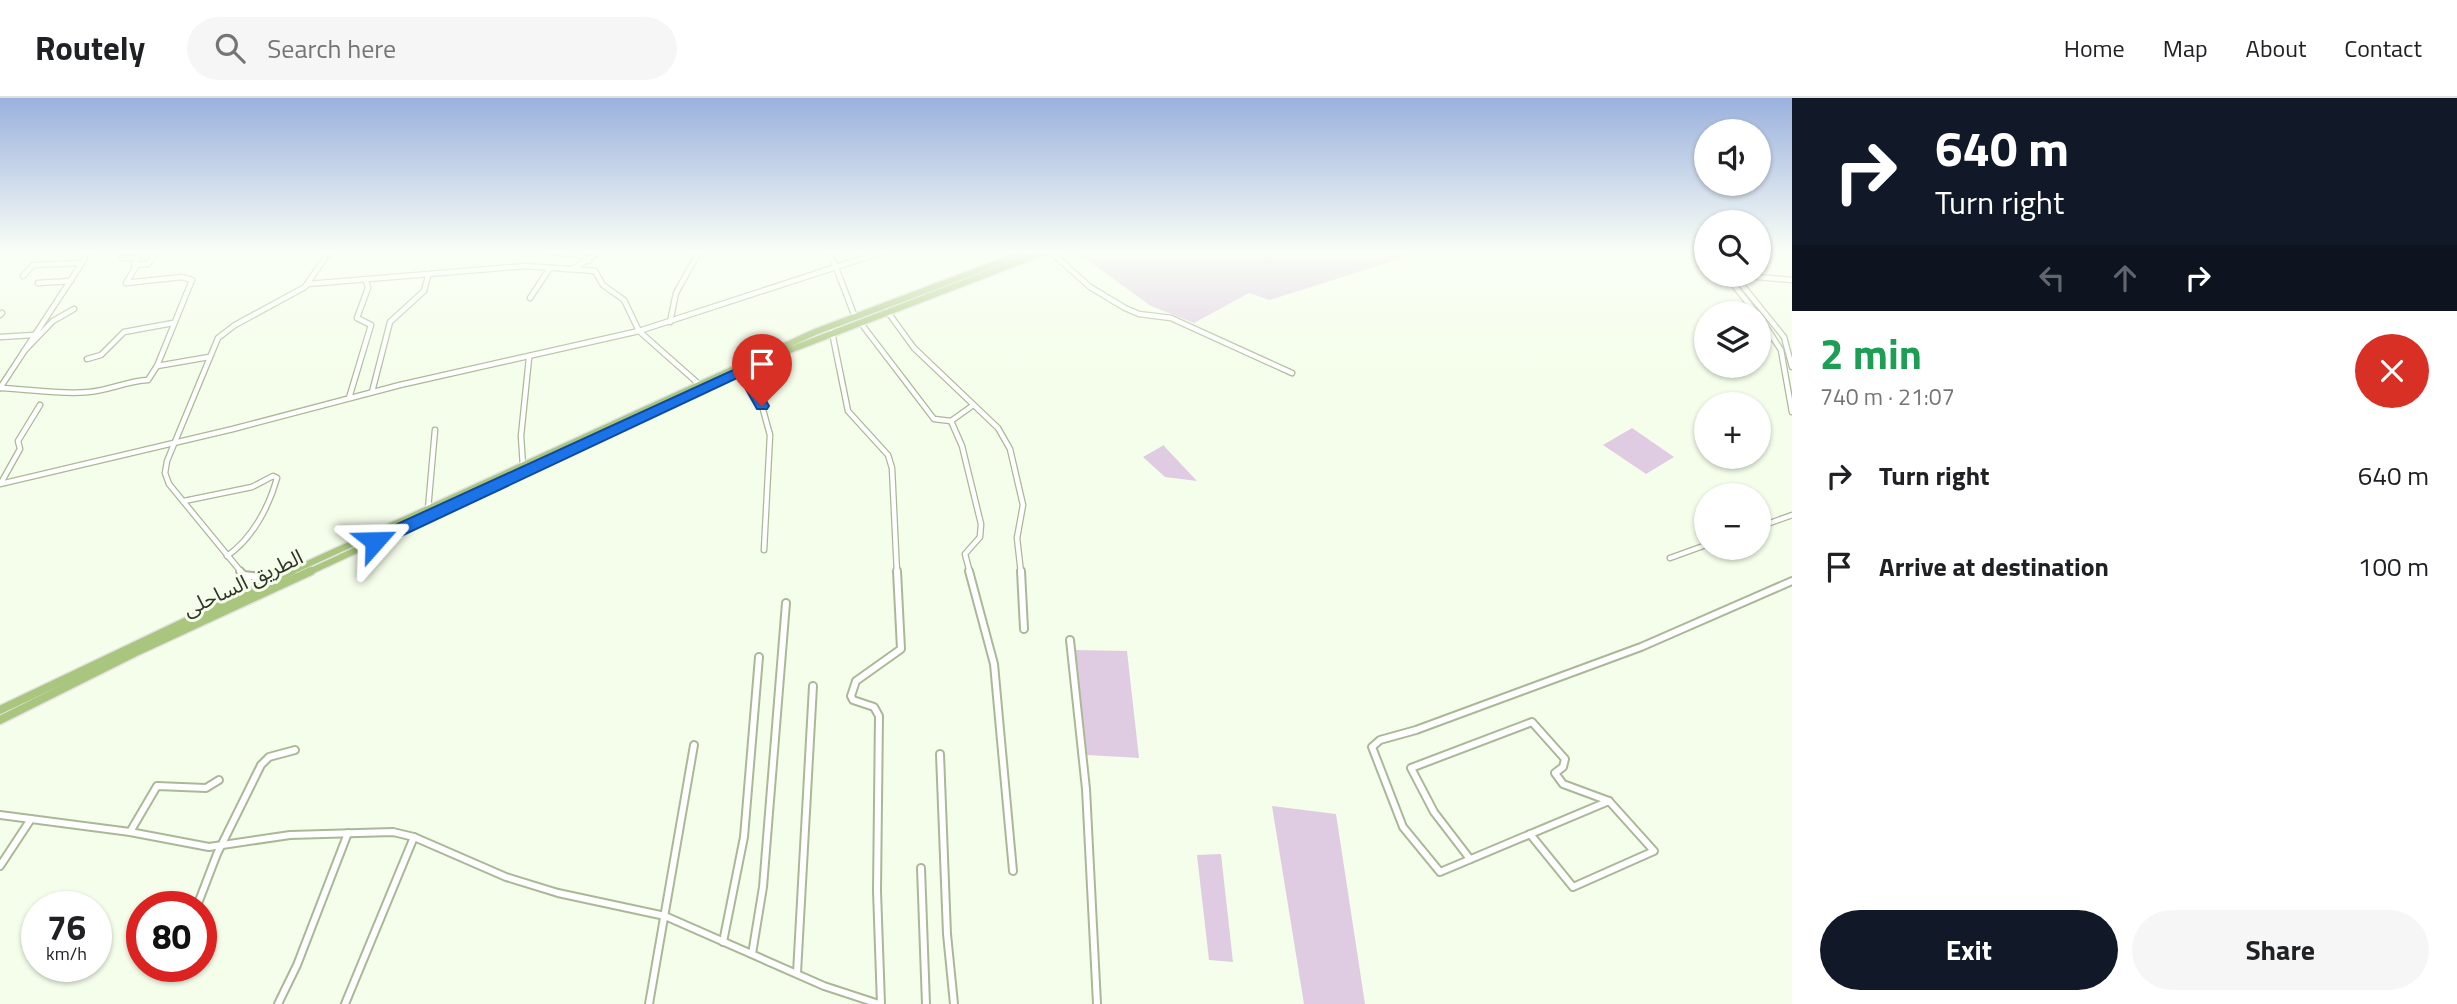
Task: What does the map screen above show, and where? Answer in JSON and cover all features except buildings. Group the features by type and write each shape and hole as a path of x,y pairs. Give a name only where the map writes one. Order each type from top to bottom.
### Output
{"highway":[{"name":"الطريق الساحلى","path":"0,720 523,466 700,385 922,294"},
{"name":"الطريق الساحلى","path":"0,710 428,509 451,502 857,319 887,311 924,294"}],"street":[{"path":"62,294 21,352 0,388 88,392 116,387 126,381 148,380 157,366 185,294"},
{"path":"247,592 248,580 169,484 165,473 174,443 209,357 222,334 291,294"},
{"path":"349,398 371,325 357,318 366,294"},
{"path":"372,392 390,322 420,294"},
{"path":"530,298 532,294"},
{"path":"616,294 624,300 631,320 639,331 700,385"},
{"path":"670,322 676,294"},
{"path":"1,484 372,392 639,331 754,294"},
{"path":"847,294 857,319 934,419 951,421 972,406"},
{"path":"1102,294 1139,314 1171,318 1292,373"},
{"path":"1750,294 1784,337 1792,367"},
{"path":"21,352 32,346 53,321 74,309"},
{"path":"887,311 911,345 1002,433 1019,478 1023,505 1017,538 1026,601 1024,629"},
{"path":"87,359 102,355 126,331 173,323"},
{"path":"0,815 130,832 203,847 290,835 393,832 414,838 506,877 558,893 665,916 797,973 880,1004 877,891 879,716 874,707 853,701 851,696 856,681 901,649 892,468 888,455 848,411 832,332"},
{"path":"0,337 34,335"},
{"path":"1771,335 1781,350 1792,412"},
{"path":"157,366 209,357"},
{"path":"523,466 521,436 529,358"},
{"path":"742,370 762,406 770,435 764,550"},
{"path":"1,484 20,450 18,441 40,405"},
{"path":"951,421 962,446 982,524 980,537 965,554 993,664 1013,871"},
{"path":"428,509 435,430"},
{"path":"184,501 252,487 274,476 277,478 267,509 257,517 244,542 227,556"},
{"path":"1771,523 1792,515"},
{"path":"1670,558 1694,549"},
{"path":"243,575 280,578"},
{"path":"1609,801 1440,872 1403,827 1373,747 1380,740 1416,730 1641,647 1792,581"},
{"path":"752,954 763,887 786,603"},
{"path":"1070,640 1086,789 1097,1004"},
{"path":"723,942 744,837 760,657"},
{"path":"797,973 813,686"},
{"path":"1470,859 1434,812 1411,768 1532,722 1564,759 1563,767 1555,773 1563,784 1609,801 1654,851 1573,887 1530,834"},
{"path":"649,1004 694,745"},
{"path":"203,891 261,765 269,757 295,750"},
{"path":"940,754 947,934 954,1004"},
{"path":"130,832 157,786 206,788 219,780"},
{"path":"0,866 3,857 31,819"},
{"path":"278,1004 298,965 348,833"},
{"path":"345,1004 366,959 414,838"},
{"path":"921,868 926,1004"}],"shaded area":[{"path":"1135,294 1247,294 1194,323 1151,306"},
{"path":"1253,294 1288,294 1270,300"},
{"path":"1632,428 1674,457 1646,474 1603,445"},
{"path":"1164,445 1197,481 1165,477 1143,457"},
{"path":"1075,650 1127,651 1139,758 1087,755"},
{"path":"1272,806 1336,814 1365,1004 1304,1004"},
{"path":"1221,854 1233,962 1209,960 1197,855"}],"route":[{"path":"375,541 742,370 762,406"}]}
